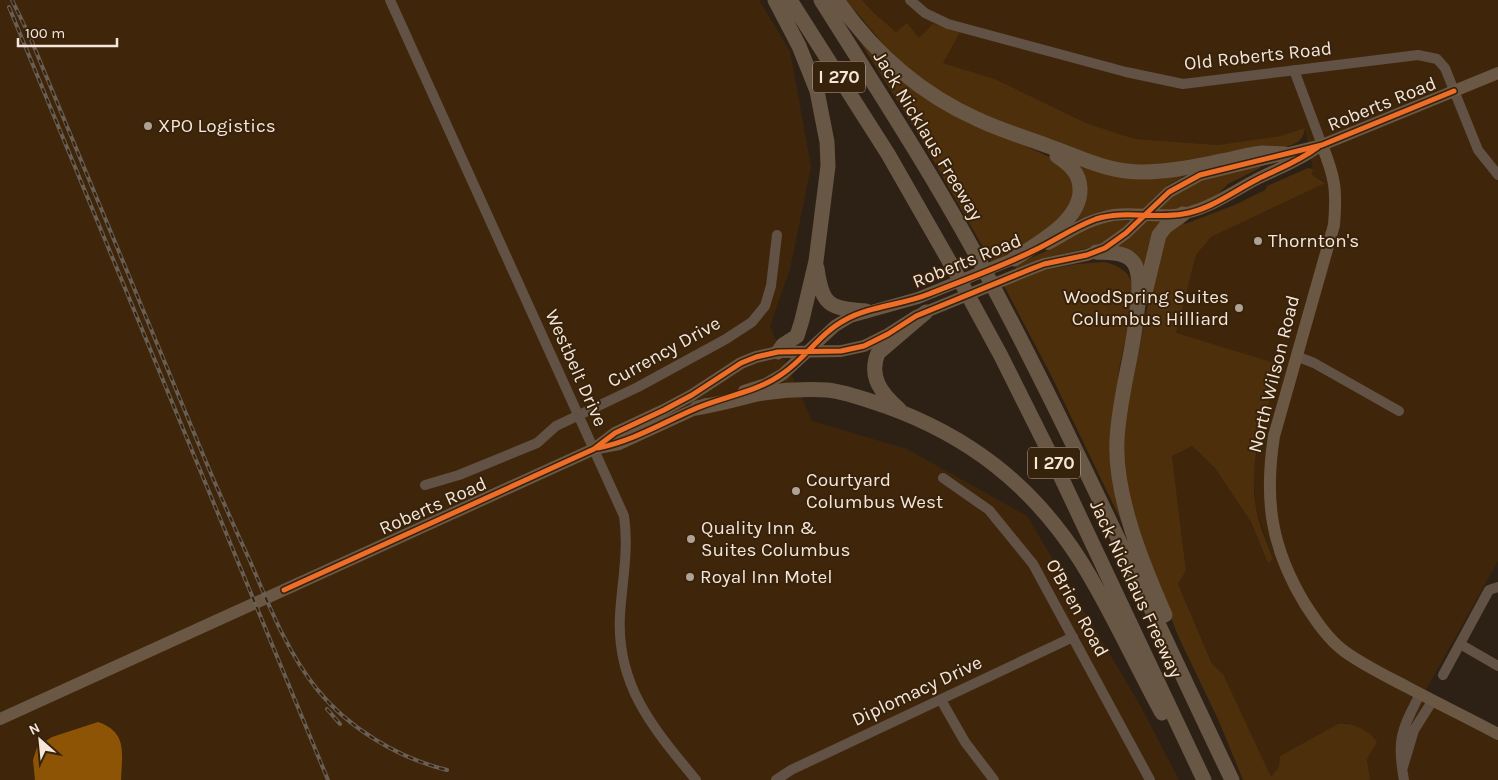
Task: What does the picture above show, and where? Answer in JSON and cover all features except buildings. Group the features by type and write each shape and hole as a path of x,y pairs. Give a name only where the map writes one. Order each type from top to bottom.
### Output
{"highway":[{"path":"774,0 808,67 817,91 824,123 828,166 816,262 802,320 797,336 783,345 778,352"},
{"name":"Jack Nicklaus Freeway","path":"790,0 888,154 992,340 1052,458 1204,780"},
{"name":"Jack Nicklaus Freeway","path":"821,0 912,144 1010,318 1074,446 1232,780"},
{"path":"837,0 852,22 874,46 917,85 977,120 1034,142 1047,145 1083,161 1118,170 1142,172 1180,169 1261,153 1285,154"},
{"path":"1014,259 1060,226 1076,210 1080,198 1079,181 1072,168 1064,160 1034,142"},
{"path":"1136,325 1148,285 1159,235 1166,226 1183,214"},
{"path":"1096,252 1126,256 1136,266 1139,283 1136,325 1117,439 1119,476 1126,510 1141,555 1209,716 1226,766"},
{"path":"816,262 819,285 822,295 828,303 848,310 866,311"},
{"path":"904,412 880,390 874,370 874,361 878,353 930,310"},
{"path":"697,408 761,393 828,390 844,393 904,412 971,448 996,464 1042,508 1075,553 1096,588 1199,780"}],"main road":[{"name":"Roberts Road","path":"0,719 594,449 615,433 692,395 741,363 756,356 778,352 841,351 864,346 930,310 1044,264 1096,252 1120,238 1169,192 1200,175 1322,144 1498,73"},
{"name":"Roberts Road","path":"594,449 619,444 697,408 766,384 788,370 835,326 850,317 866,311 907,302 929,294 1014,259 1091,221 1115,215 1183,214 1209,205 1258,179 1301,160 1322,144"},
{"name":"North Wilson Road","path":"1322,144 1335,183 1334,225 1274,436 1270,462 1269,494 1273,528 1282,558 1297,590 1332,639 1343,650 1363,664 1498,734"}],"street":[{"name":"Westbelt Drive","path":"390,0 624,516 627,536 620,630 628,674 638,702 650,722 696,780"},
{"name":"Old Roberts Road","path":"910,0 925,13 948,24 1126,72 1183,84 1425,55 1437,59 1442,64 1478,150 1498,175"},
{"name":"North Wilson Road","path":"1294,70 1322,144"},
{"name":"Currency Drive","path":"426,485 459,475 537,443 556,426 669,370 726,339 752,322 765,306 771,286 778,235"},
{"path":"1296,356 1314,363 1399,411"},
{"name":"O'Brien Road","path":"943,478 989,510 1033,564 1150,780"},
{"path":"1444,675 1490,590 1498,587"},
{"name":"Diplomacy Drive","path":"776,780 791,770 1073,636"},
{"path":"1460,644 1498,666"},
{"path":"1403,775 1400,743 1403,727 1420,694"},
{"path":"941,700 965,742 994,780"},
{"path":"1403,775 1414,730 1432,700"}],"shaded area":[{"path":"0,0 759,0 790,51 811,167 790,269 770,326 812,421 907,449 1027,516 1140,705 1179,780 0,780"},
{"path":"846,0 862,0 896,32 907,23 919,38 933,24 960,32 943,63 995,79 1086,123 1135,139 1218,145 1280,136 1305,128 1304,133 1298,142 1283,148 1167,166 1121,165 985,116 945,97 902,66"},
{"path":"862,0 1498,0 1498,561 1423,695 1498,735 1498,780 1370,780 1367,759 1348,723 1338,725 1280,756 1279,767 1271,778 1223,675 1212,664 1178,584 1186,571 1172,456 1192,446 1215,468 1251,522 1268,562 1273,559 1256,509 1253,474 1261,429 1176,333 1196,255 1211,237 1325,182 1312,175 1313,169 1305,128 1280,136 1218,145 1135,139 1086,123 995,79 943,63 959,32 919,38 896,32"},
{"path":"856,35 991,130 1060,162 1074,181 1070,210 1020,251 992,263 920,137"},
{"path":"1072,159 1193,171 1168,185 1142,209 1102,211 1074,221"},
{"path":"1260,166 1260,168 1228,184 1216,196 1205,201 1179,209 1159,210 1173,196 1201,180"},
{"path":"1308,168 1313,169 1312,175 1325,183 1211,237 1196,255 1176,333 1281,365 1260,435 1254,471 1257,514 1273,559 1268,563 1251,522 1215,468 1192,446 1172,456 1186,571 1178,584 1212,664 1223,674 1271,777 1279,767 1280,756 1338,724 1349,724 1360,728 1370,734 1377,742 1367,759 1370,780 1243,780 1218,719 1179,638 1155,578 1127,493 1122,446 1127,410 1159,249 1169,229 1182,222 1185,224 1237,204 1265,190 1267,186"},
{"path":"1118,221 1129,221 1122,230 1105,242 1044,259 1017,269 1014,265 1051,249 1079,231"},
{"path":"1147,221 1164,221 1144,266 1136,253 1118,246"},
{"path":"1104,262 1126,272 1132,285 1132,310 1121,359 1118,389 1127,533 1052,377 1004,286 1040,271 1077,264"},
{"path":"98,722 108,726 119,738 122,753 121,780 35,780 33,760 37,747 52,737"}],"railway":[{"path":"12,0 30,37 211,474 287,643 316,688 343,716 392,749 410,758 447,770"},
{"path":"9,7 328,780"},
{"path":"327,709 340,724"}],"cycle path":[{"path":"284,590 594,449 615,433 692,395 741,363 778,352 841,351 864,346 888,334 916,316 1031,269 1044,264 1087,255 1105,248 1126,233 1169,192 1200,175 1322,145 1454,91"},
{"path":"598,448 624,441 697,408 752,390 772,380 790,368 836,325 855,315 919,298 982,273 1022,256 1096,219 1117,215 1161,216 1183,214 1203,209 1296,161 1318,147"}],"place":[{"name":"XPO Logistics","path":"148,126"},
{"name":"Thornton's","path":"1258,241"},
{"name":"WoodSpring Suites Columbus Hilliard","path":"1239,308"},
{"name":"Courtyard Columbus West","path":"796,491"},
{"name":"Quality Inn & Suites Columbus","path":"691,539"},
{"name":"Royal Inn Motel","path":"690,577"}]}
